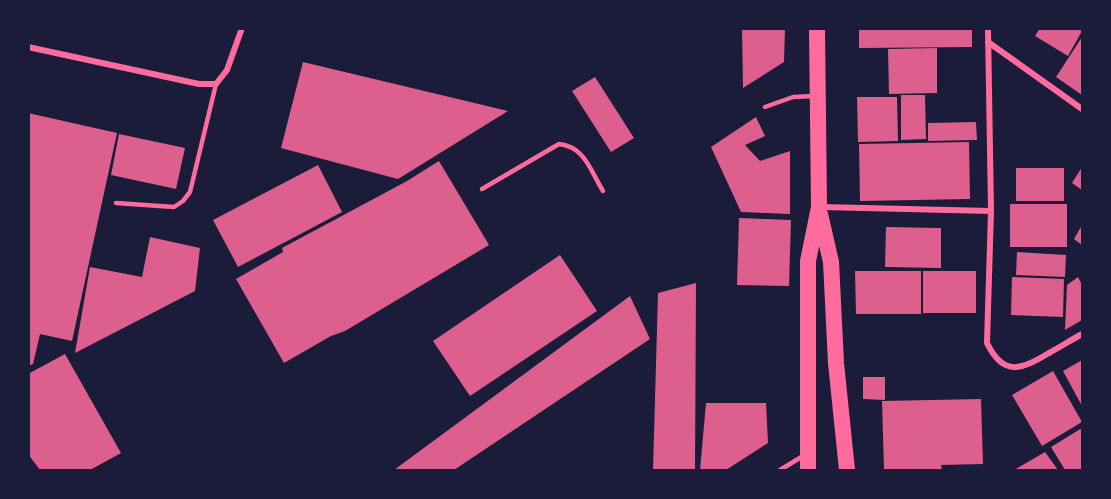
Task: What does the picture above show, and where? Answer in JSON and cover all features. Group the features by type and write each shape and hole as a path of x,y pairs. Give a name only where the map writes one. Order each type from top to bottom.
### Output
{"highway":[{"path":"817,28 819,207 831,262 836,363 847,471"},
{"path":"808,471 808,261 819,207"}],"street":[{"path":"28,47 199,84 216,84 227,70 242,28"},
{"path":"988,28 991,211 987,343 992,354 1000,362 1012,367 1025,367 1083,334"},
{"path":"988,42 1083,109"},
{"path":"819,207 991,211"}],"lane":[{"path":"116,203 174,207 183,201 190,192 216,84"},
{"path":"765,107 793,97 818,96"},
{"path":"482,189 559,144 571,146 580,152 603,191"},
{"path":"780,471 808,453"}],"building":[{"path":"742,28 785,28 784,62 743,88"},
{"path":"859,28 972,28 972,47 859,48"},
{"path":"1040,28 1082,28 1082,31 1068,56 1035,36"},
{"path":"1082,37 1082,95 1056,77"},
{"path":"937,48 937,93 889,94 888,49"},
{"path":"303,62 508,111 398,179 281,148"},
{"path":"595,77 634,138 611,152 572,91"},
{"path":"901,95 925,95 926,139 901,140"},
{"path":"857,97 897,97 898,141 858,142"},
{"path":"28,113 117,133 72,341 40,334 33,364 28,366"},
{"path":"756,117 765,136 745,145 760,161 790,151 790,214 741,212 711,147"},
{"path":"976,122 977,140 928,141 928,123"},
{"path":"119,134 185,148 176,189 111,175"},
{"path":"969,142 970,199 860,201 859,144"},
{"path":"439,161 489,245 345,331 331,336 284,363 236,279 283,252 282,248 407,181"},
{"path":"318,165 342,212 238,267 213,220"},
{"path":"1082,167 1082,190 1072,183"},
{"path":"1016,168 1064,168 1064,201 1016,201"},
{"path":"1010,204 1067,204 1067,247 1010,247"},
{"path":"739,218 791,220 789,286 737,285"},
{"path":"1082,225 1082,245 1074,239"},
{"path":"886,227 941,228 941,268 885,267"},
{"path":"150,237 200,248 195,291 75,353 90,267 142,277"},
{"path":"1017,252 1066,255 1065,277 1016,275"},
{"path":"560,255 597,311 470,396 433,341"},
{"path":"855,271 921,271 921,314 856,314"},
{"path":"923,271 976,271 976,313 923,313"},
{"path":"1012,277 1064,279 1063,317 1011,315"},
{"path":"1078,277 1082,285 1082,320 1065,330 1067,285"},
{"path":"696,283 695,470 653,470 658,293"},
{"path":"630,296 650,339 454,470 394,470"},
{"path":"65,354 121,453 90,470 40,470 28,454 28,374"},
{"path":"1082,360 1082,406 1063,371"},
{"path":"1053,371 1082,422 1042,446 1012,395"},
{"path":"863,377 885,377 885,400 863,399"},
{"path":"981,399 983,464 941,465 942,470 884,470 882,401"},
{"path":"706,403 766,403 768,443 726,470 700,470"},
{"path":"1082,428 1082,469 1065,470 1051,447"},
{"path":"1045,452 1058,470 1014,470"}]}
